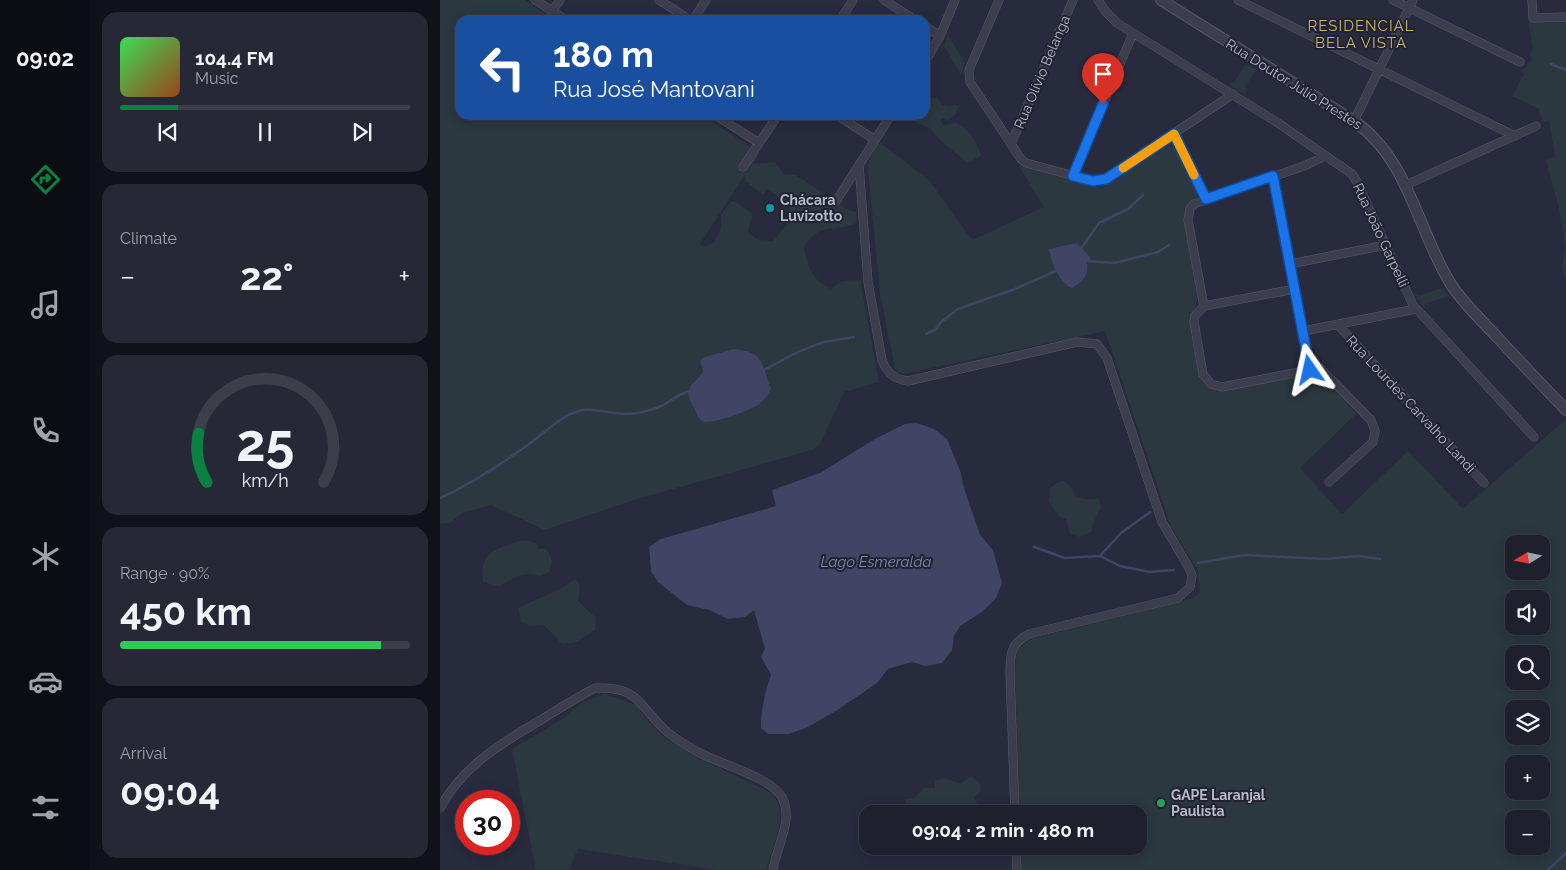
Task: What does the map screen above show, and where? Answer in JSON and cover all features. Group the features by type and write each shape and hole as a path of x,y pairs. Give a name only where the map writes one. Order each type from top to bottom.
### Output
{"street":[{"path":"535,0 558,15"},
{"path":"552,11 560,0"},
{"path":"659,0 684,15"},
{"path":"696,15 706,0"},
{"path":"843,15 852,0"},
{"path":"884,0 907,15"},
{"path":"930,53 940,36 955,0"},
{"path":"999,0 968,76 970,82 1026,163 1093,181 1106,179 1233,94"},
{"name":"Rua Olívio Belanga","path":"1012,144 1073,0"},
{"name":"Rua João Garpelli","path":"1098,0 1111,18 1233,94 1355,178 1416,309 1534,438"},
{"name":"Rua Doutor Júlio Prestes","path":"1160,0 1172,3 1370,132 1396,165 1443,268 1459,294 1566,410"},
{"path":"1238,0 1515,136"},
{"path":"1393,0 1520,62"},
{"path":"1354,121 1413,0"},
{"path":"1532,0 1533,18 1566,17"},
{"path":"930,29 940,36"},
{"path":"1073,176 1133,33"},
{"path":"723,120 759,143"},
{"path":"743,167 775,120"},
{"path":"845,120 875,140"},
{"path":"836,201 888,120"},
{"path":"1406,185 1536,126"},
{"path":"1174,134 1206,199"},
{"path":"1204,306 1188,220 1190,209 1194,204 1304,166 1325,156"},
{"path":"859,165 869,295 882,360 886,369 892,376 908,381 1077,342 1097,344 1107,358 1162,522 1192,575 1190,587 1178,598 1028,634 1015,643 1012,648 1010,670 1015,805"},
{"path":"1273,176 1310,370"},
{"path":"1290,264 1386,245"},
{"path":"1295,290 1204,306 1195,316 1194,322 1203,374 1211,384 1222,387 1320,368 1324,370 1371,420 1376,431 1373,442 1329,482"},
{"path":"1303,331 1416,309"},
{"name":"Rua Lourdes Carvalho Landi","path":"1338,325 1484,483"},
{"path":"440,808 454,786 477,762 507,740 595,688 614,689 632,695 640,701 662,728 677,740 700,754 776,789 784,801 786,818 773,870"},
{"path":"1016,855 1017,870"}],"shaded area":[{"path":"440,0 525,0 548,15 455,15 455,120 710,120 760,153 753,164 775,162 784,174 796,175 848,210 856,212 856,223 821,231 810,239 804,247 812,272 824,285 831,289 842,281 860,280 879,382 844,392 820,444 812,450 637,499 545,530 491,505 462,513 450,523 440,524","holes":["745,175 746,182 763,194 768,189 790,205 787,224 773,241 758,240 748,232 752,214 736,202 730,202 721,215 721,229 714,243 703,247 700,244","745,350 759,359 764,366 771,389 751,409 719,421 704,422 699,420 688,391 692,383 703,372 700,366 704,357 721,352"]},
{"path":"1566,19 1566,279 1562,264 1565,245 1562,223 1546,160 1555,156 1549,120 1543,122 1539,109 1512,96 1524,74 1519,71 1525,69 1531,61 1530,53 1533,50 1528,20"},
{"path":"948,35 965,63 961,74 944,46"},
{"path":"1246,64 1256,70 1245,87 1246,95 1229,84 1235,81"},
{"path":"930,97 938,99 942,105 950,107 954,104 958,106 956,114 948,120 943,118 940,120 943,125 957,123 966,130 975,141 981,156 968,163 940,140 930,128 917,123 915,120 930,120"},
{"path":"879,142 929,180 972,240 1044,207 1019,166 1102,188 1122,176 1122,174 1161,147 1168,145 1175,148 1198,192 1186,213 1184,222 1198,297 1190,323 1199,373 1206,385 1217,391 1315,373 1323,376 1356,414 1300,468 1342,514 1408,451 1463,509 1565,420 1566,870 1022,870 1021,855 1147,855 1147,805 1020,805 1015,671 1017,650 1031,639 1191,599 1200,593 1198,571 1171,527 1105,331 903,374 898,372 895,368 880,293 868,170 869,159"},
{"path":"1443,288 1449,296 1427,303 1424,308 1413,293 1419,295"},
{"path":"1064,481 1073,489 1075,497 1099,499 1101,508 1091,532 1080,537 1070,534 1066,519 1057,514 1049,502 1050,488 1058,482"},
{"path":"523,540 535,542 539,549 545,548 548,551 552,559 549,572 540,576 524,574 499,586 483,582 482,572 487,557 498,549"},
{"path":"575,579 580,586 578,601 596,618 595,630 576,642 562,644 544,625 530,626 521,622 518,608 564,587"},
{"path":"605,694 636,705 665,738 698,758 772,793 780,811 780,821 776,841 766,870 717,870 578,849 569,870 536,870 512,749 564,718 581,703"},
{"path":"970,776 980,783 981,791 974,797 978,805 906,805 905,799 914,798 924,788 935,788 935,781 944,778 961,784"}],"water":[{"path":"1077,243 1090,259 1087,263 1087,271 1084,278 1072,288 1063,282 1060,277 1054,266 1049,249"},
{"path":"734,349 752,353 758,357 764,366 771,389 766,397 755,407 731,417 706,422 702,421 697,416 689,395 691,385 703,372 700,361 704,357"},
{"name":"Lago Esmeralda","path":"917,423 934,429 947,439 961,473 963,485 980,535 993,550 1002,583 996,598 982,612 960,626 954,636 952,650 942,663 926,666 912,662 888,669 877,683 839,709 806,728 789,734 768,734 761,728 761,721 771,675 761,657 765,649 754,610 745,617 728,619 709,610 687,605 658,582 651,571 649,547 661,539 776,506 772,490 820,473 875,439 905,424"}],"waterway":[{"path":"1551,64 1566,70"},
{"path":"1080,250 1099,223 1128,209 1143,195"},
{"path":"1086,261 1114,263 1158,252 1169,245"},
{"path":"926,334 935,330 941,322 958,309 1015,289 1060,269"},
{"path":"762,371 800,351 824,342 854,337"},
{"path":"440,498 491,470 572,413 588,410 617,414 642,412 663,405 690,391"},
{"path":"1100,556 1121,533 1150,512"},
{"path":"1034,547 1065,558 1100,556 1120,566 1150,572 1174,570"},
{"path":"1198,563 1244,555 1325,559 1358,556 1380,559"},
{"path":"1548,870 1566,853"}],"slow traffic":[{"path":"1123,168 1174,134 1194,175"}],"place":[{"name":"Chácara Luvizotto","path":"770,208"},
{"name":"GAPE Laranjal Paulista","path":"1161,803"}],"district":[{"name":"RESIDENCIAL BELA VISTA","path":"1361,34"}],"route":[{"path":"1103,104 1073,176 1093,181 1106,179 1174,134 1206,199 1273,176 1310,370"}]}
